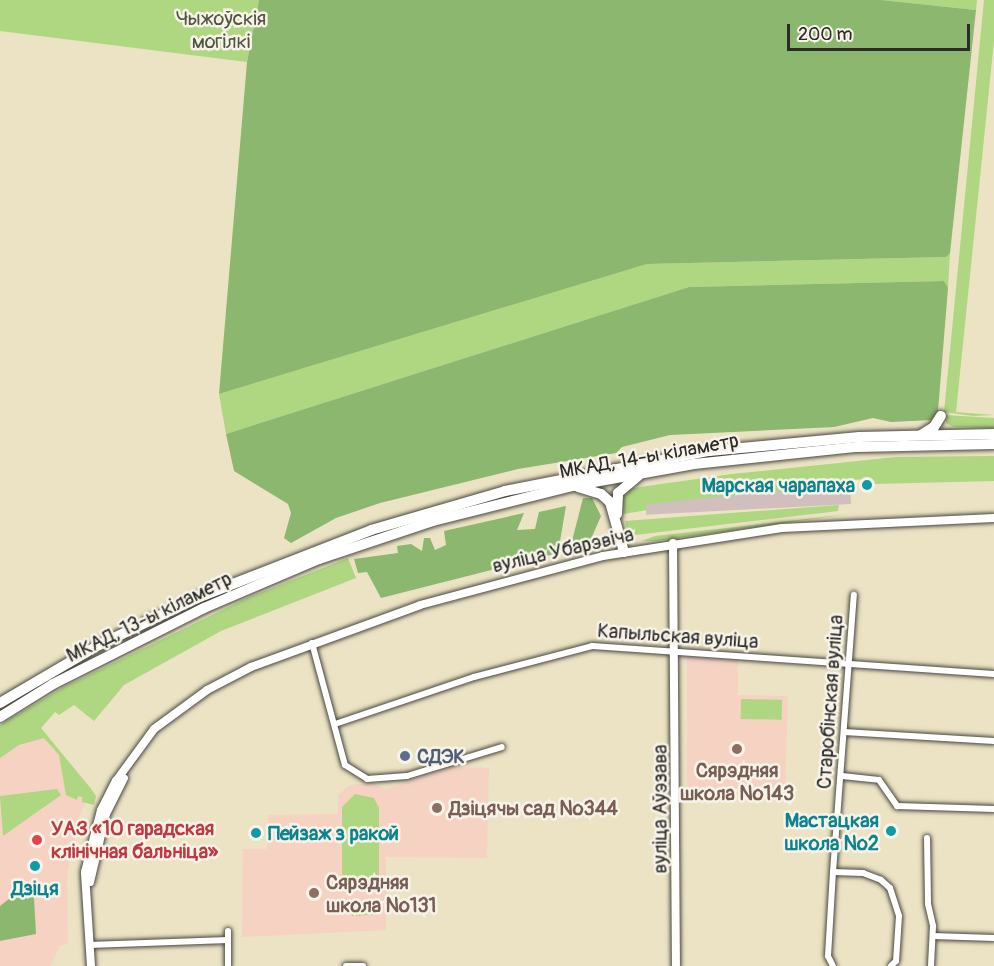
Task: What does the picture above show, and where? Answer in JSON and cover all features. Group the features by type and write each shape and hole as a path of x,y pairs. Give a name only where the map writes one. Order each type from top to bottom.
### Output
{"highway":[{"path":"920,436 934,427 941,416 961,435 994,434"},
{"name":"МКАД, 14-ы кіламетр","path":"317,554 484,496 635,462 773,444 961,435"},
{"name":"МКАД, 14-ы кіламетр","path":"317,554 433,520 572,486 645,472 792,452 994,444"},
{"path":"624,552 617,517 618,493 645,472"},
{"path":"572,486 601,494 617,517"},
{"name":"МКАД, 13-ы кіламетр","path":"0,703 99,645 197,598 317,554"},
{"name":"МКАД, 13-ы кіламетр","path":"0,717 53,684 138,639 317,554"}],"main road":[{"name":"вуліца Убарэвіча","path":"91,966 85,872 101,810 131,758 166,719 207,690 312,643 465,591 624,552 782,528 994,518"},
{"name":"вуліца Аўэзава","path":"673,543 676,651 676,966"}],"street":[{"name":"Старобінская вуліца","path":"833,966 828,956 854,595"},
{"path":"312,643 345,765 367,779 407,776 502,747"},
{"name":"Капыльская вуліца","path":"335,724 573,649 599,646 994,674"},
{"path":"844,732 994,741"},
{"path":"842,776 879,780 897,806 994,809"},
{"path":"927,838 933,936 931,966"},
{"path":"833,872 863,873 881,880 890,888 899,916 896,961 891,966"},
{"path":"228,931 228,966"},
{"path":"933,936 994,938"},
{"path":"88,945 228,940"},
{"path":"346,966 363,966"}],"shaded area":[{"path":"850,484 851,504 646,515 645,495"},
{"name":"Сярэдняя школа №143","path":"687,657 738,661 738,695 788,696 785,794 687,794"},
{"name":"УАЗ «10 гарадская клінічная бальніца»","path":"36,724 91,788 79,817 67,876 68,944 60,946 50,966 0,966 0,750"},
{"name":"Сярэдняя школа №131","path":"453,767 489,768 487,858 386,857 386,930 242,937 243,849 267,849 268,815 338,814 338,795 350,785 372,783 386,789"}],"green space":[{"name":"Чыжоўскія могілкі","path":"0,0 259,0 247,62 0,31"},
{"path":"259,0 881,0 976,10 950,253 946,257 647,264 219,394 247,62"},
{"path":"881,0 977,0 976,10"},
{"path":"984,0 994,0 994,41 956,412 994,415 973,416 944,412"},
{"path":"950,253 948,288 944,281 689,287 226,434 219,394 647,264 946,257"},
{"path":"944,281 948,288 938,411 931,420 891,422 873,418 834,427 670,435 622,447 616,453 518,469 380,503 336,518 291,543 284,538 291,513 288,504 234,471 226,434 689,287"},
{"path":"944,415 994,418 994,428 954,427 947,424"},
{"path":"994,456 994,481 873,484 870,479 850,480 850,484 647,504 647,510 624,514 622,503 625,493 633,488 732,474 896,457"},
{"path":"583,498 592,498 601,516 587,548 572,541"},
{"path":"839,505 838,511 635,535 628,534 625,521"},
{"path":"566,506 558,553 381,598 367,572 358,573 354,559 398,553 397,546 411,544 422,551 424,538 430,538 435,550 446,545 444,531 524,513 517,530 535,529 539,512"},
{"path":"850,514 656,541 642,541 655,536"},
{"path":"348,558 356,578 221,631 124,685 94,721 74,705 59,715 55,712 41,728 92,790 96,796 94,805 82,802 82,797 78,796 77,800 66,795 59,755 44,738 19,745 0,758 0,725 64,687 247,598"},
{"path":"741,699 782,700 782,720 741,719"},
{"path":"57,789 61,795 3,836 0,796"},
{"path":"355,794 374,798 379,808 379,878 364,889 355,889 342,877 342,807"},
{"path":"33,880 36,934 0,941 0,906"},
{"path":"381,901 382,914 352,916 351,903"}],"place":[{"name":"Марская чарапаха","path":"867,485"},
{"name":"Сярэдняя школа №143","path":"737,749"},
{"name":"СДЭК","path":"405,756"},
{"name":"Дзіцячы сад №344","path":"437,808"},
{"name":"Мастацкая школа №2","path":"891,831"},
{"name":"Пейзаж з ракой","path":"256,833"},
{"name":"УАЗ «10 гарадская клінічная бальніца»","path":"37,840"},
{"name":"Дзіця","path":"35,866"},
{"name":"Сярэдняя школа №131","path":"314,893"}]}
